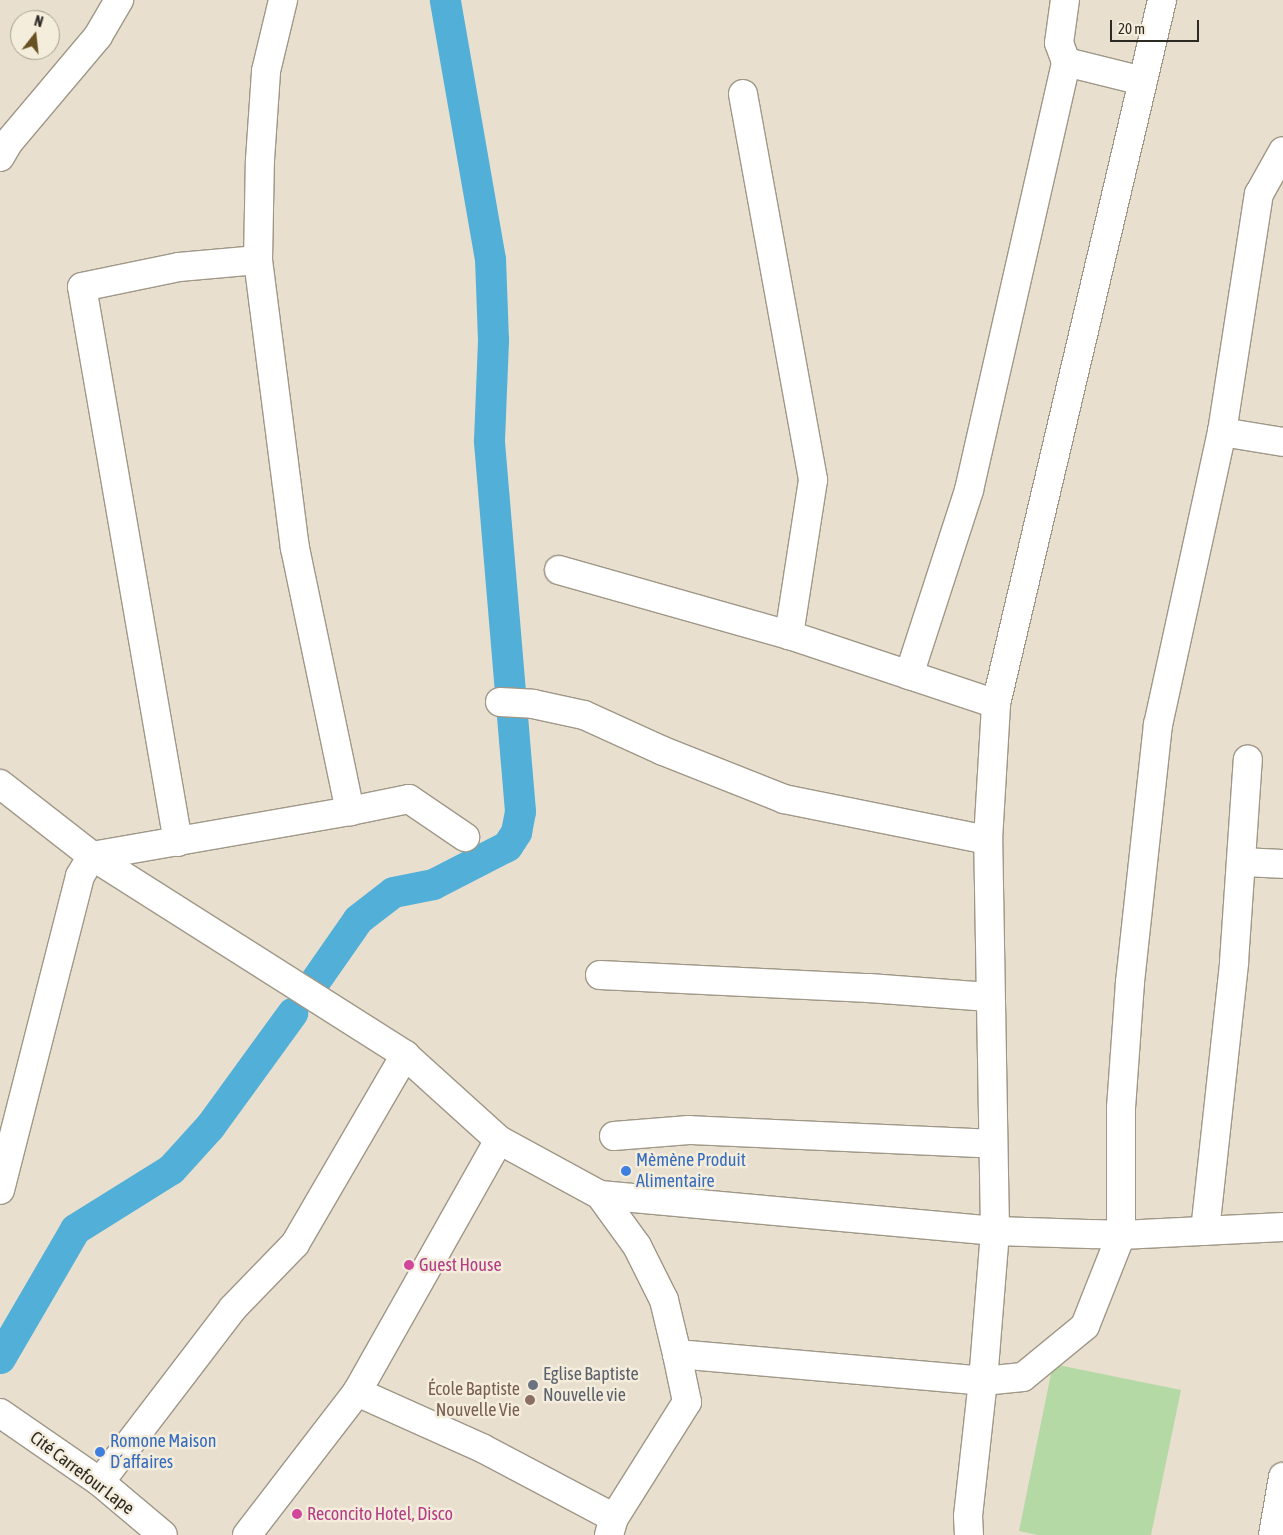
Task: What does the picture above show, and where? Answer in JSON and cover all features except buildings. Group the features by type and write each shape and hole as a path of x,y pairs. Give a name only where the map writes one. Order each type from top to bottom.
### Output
{"street":[{"path":"0,156 8,143 98,36 119,0"},
{"path":"282,0 266,70 260,160 258,260 295,548 350,811"},
{"path":"910,675 969,490 1066,62 1059,43 1065,0"},
{"path":"969,1535 968,1516 983,1381 994,1231 988,840 996,704 1162,0"},
{"path":"1066,62 1143,81"},
{"path":"743,94 813,480 789,635"},
{"path":"677,1354 983,1381 1023,1377 1085,1326 1121,1235 1121,1108 1125,1050 1130,982 1158,725 1222,432 1259,194 1283,151"},
{"path":"178,842 82,287 180,267 258,260"},
{"path":"1222,432 1283,442"},
{"path":"559,570 789,635 996,704"},
{"path":"507,702 533,704 584,715 663,751 784,800 988,840"},
{"path":"1205,1231 1234,962 1248,759"},
{"path":"0,784 92,856 405,1055 499,1140 600,1195 994,1231 1121,1235 1283,1228"},
{"path":"0,1190 80,876 92,856 409,799 465,837"},
{"path":"1241,862 1283,864"},
{"path":"600,974 989,996"},
{"path":"100,1482 233,1308 295,1244 405,1055"},
{"path":"614,1136 689,1130 992,1144"},
{"path":"247,1535 357,1392 499,1140"},
{"path":"357,1392 482,1448 611,1526 687,1402 664,1300 637,1246 600,1195"},
{"name":"Cité Carrefour Lape","path":"0,1413 100,1482 163,1535"},
{"path":"1273,1535 1283,1477"}],"green space":[{"path":"1053,1364 1181,1390 1151,1535 1038,1535 1019,1531"}],"waterway":[{"path":"312,985 358,919 393,892 433,884 507,846 516,832 520,811 489,440 493,340 490,259 445,0"},
{"path":"0,1358 75,1229 171,1169 210,1126 292,1013"}],"place":[{"name":"Mèmène Produit Alimentaire","path":"626,1171"},
{"name":"Guest House","path":"409,1265"},
{"name":"Eglise Baptiste Nouvelle vie","path":"533,1385"},
{"name":"École Baptiste Nouvelle Vie","path":"530,1400"},
{"name":"Romone Maison D´affaires","path":"100,1452"},
{"name":"Reconcito Hotel, Disco","path":"297,1514"}]}
